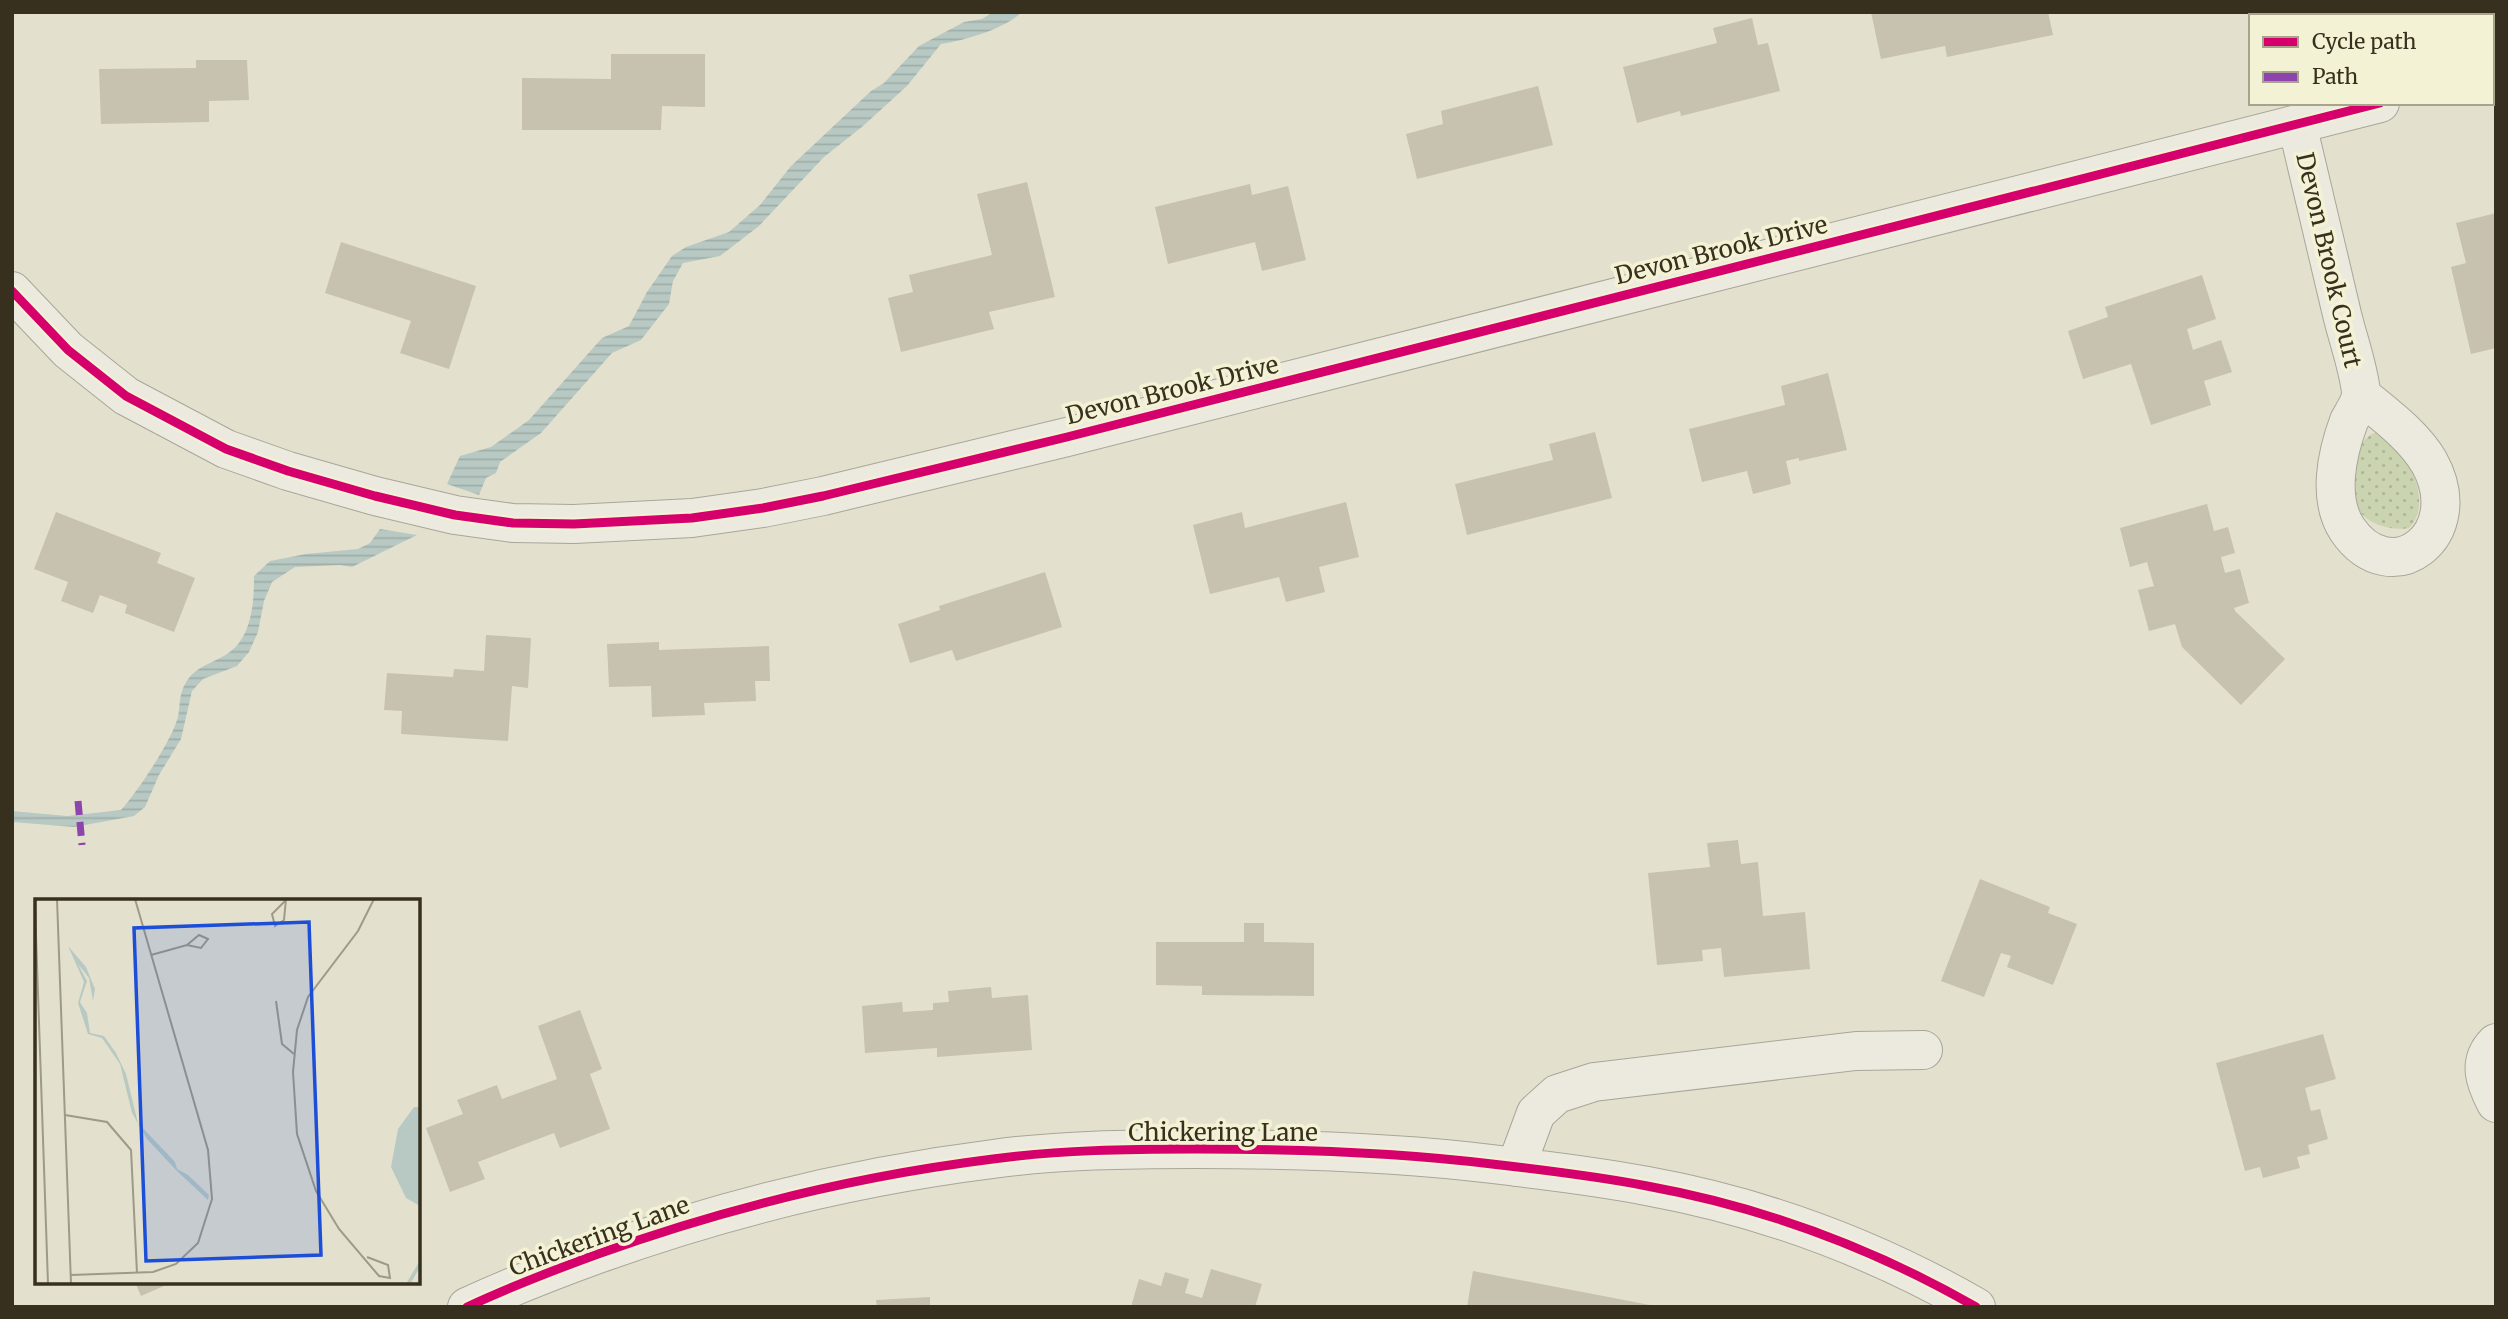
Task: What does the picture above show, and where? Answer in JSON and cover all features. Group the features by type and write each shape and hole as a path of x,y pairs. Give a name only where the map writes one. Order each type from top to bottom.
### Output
{"street":[{"name":"Devon Brook Drive","path":"12,291 68,351 126,396 226,449 300,475 454,514 513,523 628,523 692,518 823,496 1405,352 1811,246 2372,105"},
{"name":"Devon Brook Court","path":"2297,124 2361,395"},
{"path":"2496,1043 2484,1058 2485,1077 2496,1103"},
{"path":"1516,1167 1536,1113 1557,1094 1594,1082 1856,1051 1923,1050"},
{"name":"Chickering Lane","path":"467,1307 558,1269 708,1217 845,1183 997,1158 1156,1149 1276,1149 1386,1154 1516,1167 1650,1186 1748,1210 1791,1224 1877,1258 1941,1287 1976,1307"}],"green space":[{"path":"2381,431 2403,456 2416,482 2418,511 2409,528 2376,524 2362,514 2354,500 2352,480 2355,458 2364,440"}],"shaded area":[{"path":"993,12 1022,12 1005,24 984,33 941,44 907,86 824,157 759,226 720,256 683,263 673,281 669,304 641,340 612,353 541,433 500,462 496,473 486,478 479,495 447,484 460,456 491,447 529,420 602,338 629,326 647,292 672,256 686,247 729,232 760,205 791,166 871,91 884,83 919,46 964,22 982,19"},
{"path":"380,529 417,535 352,567 295,567 272,582 264,601 258,632 249,652 237,666 203,679 192,691 181,739 159,775 145,807 134,816 74,827 12,822 12,811 67,816 121,810 145,779 169,739 178,717 182,690 188,679 198,670 227,654 242,639 250,619 254,576 270,561 358,549 370,543"}],"building":[{"path":"1871,12 2048,12 2053,35 1947,57 1945,46 1881,59"},
{"path":"1752,18 1758,45 1768,43 1780,91 1681,116 1680,111 1637,123 1623,67 1717,43 1713,28"},
{"path":"611,54 705,54 705,107 662,106 661,130 522,130 522,78 611,79"},
{"path":"196,60 247,60 249,100 209,101 209,122 101,124 99,69 196,68"},
{"path":"1538,86 1553,145 1417,179 1406,134 1443,124 1441,111"},
{"path":"1027,182 1055,297 989,312 994,329 901,352 888,298 913,292 909,275 992,255 977,194"},
{"path":"1250,184 1252,195 1288,186 1306,260 1262,271 1255,242 1168,264 1155,207"},
{"path":"2496,213 2496,348 2471,354 2451,267 2466,263 2456,223"},
{"path":"341,242 476,286 449,369 400,353 411,321 325,293"},
{"path":"2202,275 2216,319 2187,329 2193,350 2221,340 2232,372 2204,381 2211,405 2151,425 2131,364 2083,379 2068,331 2108,317 2105,307"},
{"path":"1828,373 1847,450 1799,461 1799,458 1786,461 1791,484 1753,494 1747,471 1702,482 1689,429 1785,405 1781,386"},
{"path":"1595,432 1612,498 1467,535 1455,484 1553,460 1549,444"},
{"path":"1346,502 1359,557 1319,567 1325,592 1286,602 1279,577 1210,594 1193,525 1242,512 1245,528"},
{"path":"2207,504 2214,531 2228,527 2235,553 2221,557 2225,573 2240,569 2249,603 2234,608 2235,611 2285,659 2241,705 2182,647 2175,624 2149,631 2138,590 2154,586 2147,562 2130,567 2120,528"},
{"path":"56,512 161,553 157,563 195,578 174,632 125,613 127,605 100,595 93,613 61,601 68,582 34,569"},
{"path":"1045,572 1062,627 956,661 952,650 910,663 898,624 940,610 939,606"},
{"path":"486,635 531,638 528,688 512,686 508,741 401,734 402,711 384,710 387,673 453,677 454,669 484,671"},
{"path":"659,642 659,650 769,646 770,681 755,681 756,701 704,703 705,715 652,717 651,686 609,687 607,644"},
{"path":"1738,840 1741,864 1758,862 1763,916 1805,912 1810,969 1724,977 1721,948 1702,950 1703,961 1657,965 1648,873 1710,867 1707,843"},
{"path":"1980,879 2050,907 2048,913 2077,924 2053,985 2007,967 2011,956 2001,953 1984,997 1941,981"},
{"path":"1244,923 1264,923 1264,942 1314,943 1314,996 1202,995 1202,986 1156,985 1156,942 1244,942"},
{"path":"991,987 992,998 1028,995 1032,1050 937,1057 937,1048 865,1053 862,1006 902,1002 903,1012 933,1010 933,1003 949,1002 948,991"},
{"path":"580,1010 602,1069 590,1074 610,1129 560,1148 554,1133 478,1162 485,1179 450,1192 426,1128 463,1114 457,1100 497,1085 502,1099 557,1079 538,1026"},
{"path":"2323,1034 2336,1079 2305,1088 2311,1111 2320,1109 2328,1139 2308,1145 2310,1154 2297,1157 2300,1168 2263,1178 2260,1167 2245,1171 2216,1063"},
{"path":"1211,1269 1262,1284 1255,1307 1131,1307 1139,1279 1161,1286 1165,1272 1189,1279 1185,1293 1202,1298"},
{"path":"1473,1271 1650,1305 1650,1307 1467,1307"},
{"path":"136,1284 168,1284 141,1296"},
{"path":"930,1297 930,1307 877,1307 876,1300"}],"marked path":[{"path":"78,801 82,845"}],"cycle path":[{"path":"12,291 68,350 126,396 226,449 288,471 455,515 513,523 574,524 692,518 823,496 1067,437 2372,105"},
{"path":"467,1307 646,1237 743,1208 842,1184 1018,1156 1196,1149 1381,1154 1455,1160 1647,1186 1733,1206 1817,1233 1898,1267 1976,1307"}]}
